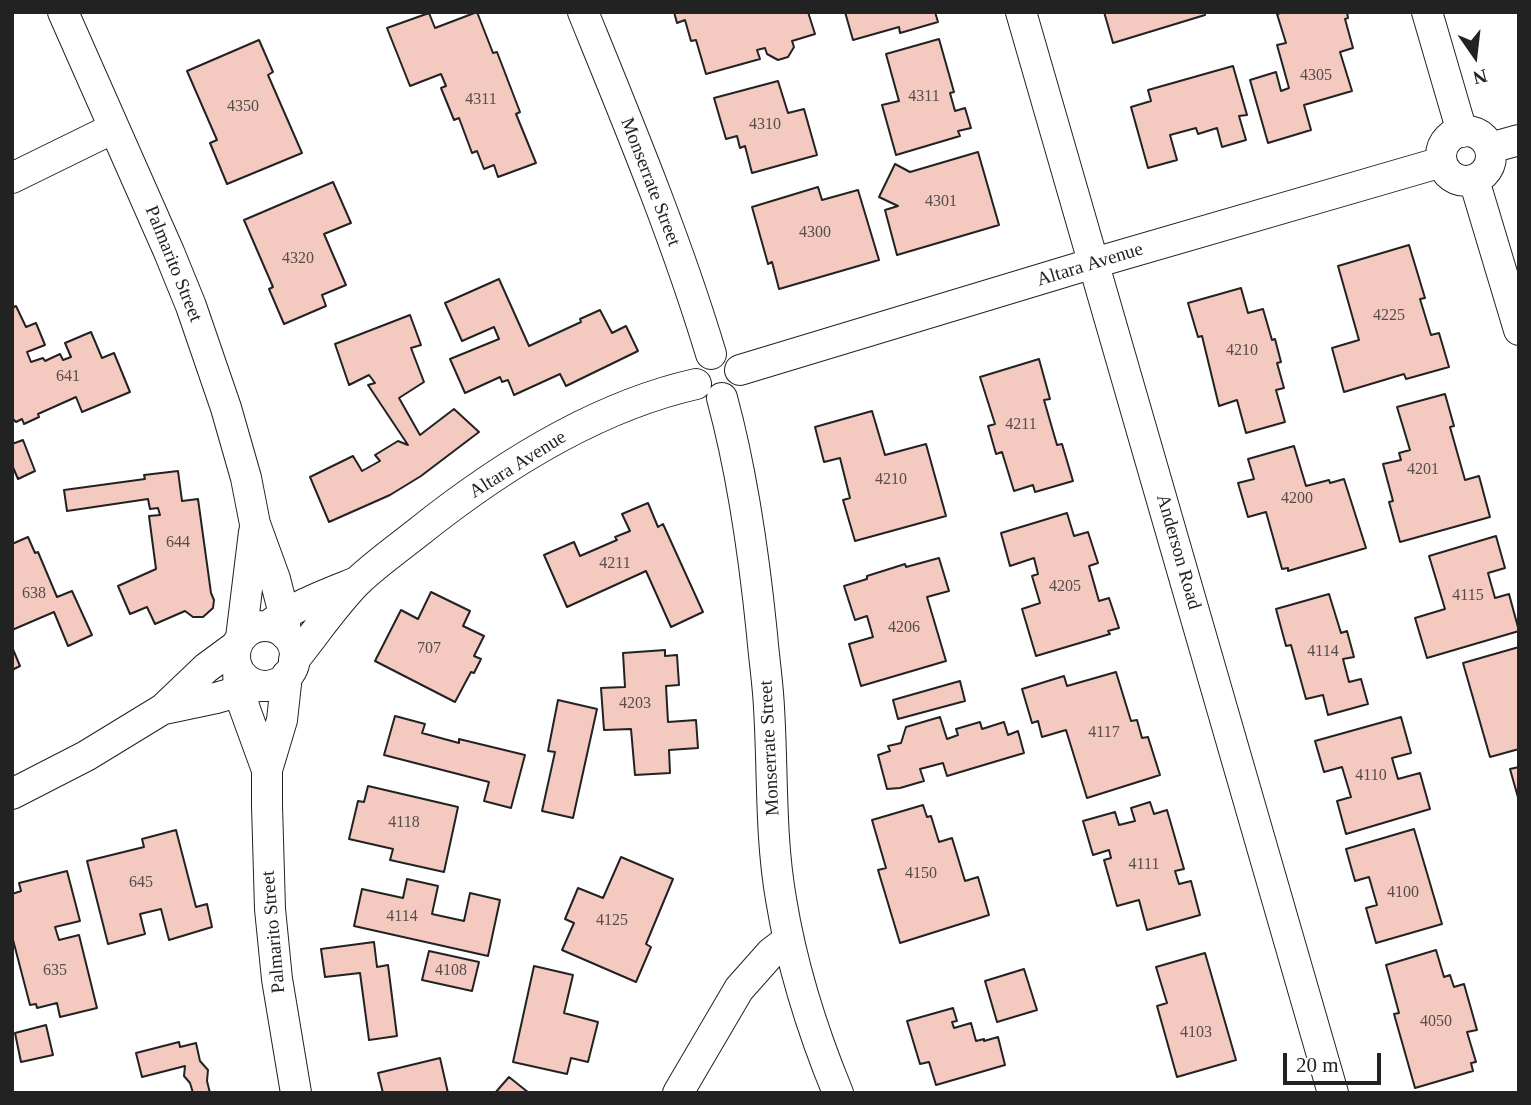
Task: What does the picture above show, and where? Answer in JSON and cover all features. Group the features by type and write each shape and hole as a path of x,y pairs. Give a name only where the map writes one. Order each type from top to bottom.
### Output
{"street":[{"name":"Palmarito Street","path":"63,12 191,306 226,408 246,478 255,524 275,579 284,642 282,720 267,770"},
{"name":"Monserrate Street","path":"583,12 678,255 711,354"},
{"name":"Anderson Road","path":"1021,12 1333,1093"},
{"path":"1427,12 1462,132"},
{"path":"12,178 114,128"},
{"path":"1462,132 1476,133 1487,142 1490,149 1490,164 1486,171 1474,180 1458,180 1445,170 1442,162 1441,156 1446,143 1462,132"},
{"path":"1490,149 1519,140"},
{"name":"Altara Avenue","path":"740,370 1442,162"},
{"path":"1474,180 1519,330"},
{"path":"711,354 726,354 740,370 739,385 735,391 722,398 709,397 696,384 699,362 711,354"},
{"name":"Altara Avenue","path":"284,642 437,517 523,458 615,410 666,390 696,384"},
{"name":"Monserrate Street","path":"722,398 738,469 759,600 769,705 780,897 798,982 838,1093"},
{"name":"Palmarito Street","path":"255,524 243,666 267,770 273,945 296,1093"},
{"name":"Altara Avenue","path":"284,642 310,600 358,582"},
{"path":"163,709 206,668 243,666 275,684 284,642 257,626 248,631 243,666"},
{"path":"12,794 86,756 163,709 243,666"},
{"path":"678,1093 739,989 771,953 788,940"}],"building":[{"path":"477,12 493,53 497,52 520,112 516,114 536,163 498,177 494,165 484,169 477,151 472,153 459,118 454,120 441,88 446,86 441,74 410,86 387,28 429,13 435,28"},
{"path":"674,12 808,12 815,34 792,41 794,47 788,57 778,60 767,54 765,48 757,50 760,59 706,74 696,40 691,41 685,20 677,23"},
{"path":"845,12 935,12 938,22 900,33 899,27 853,40"},
{"path":"1104,12 1204,12 1205,15 1113,43"},
{"path":"1347,12 1348,18 1345,19 1353,48 1340,52 1352,91 1304,105 1311,130 1268,143 1250,80 1276,72 1281,91 1289,88 1277,45 1286,43 1277,14"},
{"path":"939,39 954,92 950,93 955,111 965,108 971,128 958,131 960,136 896,155 882,105 899,101 886,54"},
{"path":"259,40 273,72 268,75 302,153 227,184 210,143 217,140 187,71"},
{"path":"1233,66 1247,115 1239,116 1246,140 1222,147 1217,128 1198,134 1196,128 1170,135 1177,160 1148,168 1131,107 1151,101 1148,90"},
{"path":"778,81 788,113 804,109 817,155 752,173 745,146 740,148 737,136 726,139 714,98"},
{"path":"978,152 999,225 897,255 885,210 898,206 879,197 895,164 910,172"},
{"path":"333,182 351,223 324,234 346,285 322,295 326,306 284,324 269,289 273,287 244,220"},
{"path":"818,187 822,200 858,190 879,260 779,289 772,262 768,264 752,207"},
{"path":"1409,245 1425,298 1420,299 1431,335 1439,333 1449,367 1406,379 1404,374 1344,392 1332,348 1359,340 1338,266"},
{"path":"499,279 529,346 581,322 580,319 600,310 612,333 626,326 638,351 566,386 560,374 514,395 508,380 502,382 500,377 465,393 450,359 499,339 494,327 462,341 445,303"},
{"path":"1241,288 1248,313 1263,309 1272,340 1275,339 1281,362 1277,363 1284,388 1276,390 1285,422 1246,433 1237,400 1219,406 1202,336 1198,337 1188,303"},
{"path":"16,306 26,327 36,323 45,345 27,352 31,362 43,358 45,361 60,354 63,360 71,357 65,343 91,332 102,358 114,353 130,392 82,412 76,397 38,414 39,417 24,424 22,419 16,422 12,418 12,308"},
{"path":"410,315 421,345 411,348 424,382 399,398 420,435 454,409 479,432 421,476 390,495 329,522 310,477 353,456 362,471 380,461 375,455 398,441 408,445 368,385 375,383 369,375 349,385 335,344"},
{"path":"1039,359 1050,399 1044,400 1057,445 1062,444 1073,481 1035,492 1033,485 1014,491 1002,452 996,454 988,426 995,424 980,377"},
{"path":"1445,394 1454,426 1450,427 1465,480 1479,476 1490,517 1400,542 1389,502 1393,501 1383,464 1401,460 1399,453 1410,450 1397,407"},
{"path":"872,411 885,455 926,444 946,516 855,541 843,500 850,498 840,458 824,462 815,427"},
{"path":"23,440 35,471 18,479 12,465 12,444"},
{"path":"1294,446 1306,486 1344,479 1366,548 1288,571 1288,568 1282,569 1266,512 1248,517 1238,483 1254,479 1248,459"},
{"path":"178,471 182,501 198,499 213,608 203,617 193,617 185,611 155,624 147,607 130,614 118,586 156,569 149,516 160,515 158,508 150,509 148,499 67,511 64,490 145,479 144,475"},
{"path":"648,503 658,527 663,524 703,612 671,627 646,571 567,607 544,555 574,542 580,556 617,540 615,537 630,531 622,514"},
{"path":"1067,513 1074,536 1088,532 1098,563 1089,566 1099,601 1109,598 1119,628 1108,631 1110,634 1036,656 1022,609 1040,603 1032,576 1038,574 1034,558 1010,566 1001,533"},
{"path":"1496,536 1505,568 1488,573 1495,598 1509,594 1519,631 1427,658 1415,618 1445,609 1429,556"},
{"path":"28,537 35,553 38,552 57,597 72,591 92,635 68,646 54,612 12,630 12,544"},
{"path":"939,558 949,591 927,597 946,661 861,686 849,644 873,637 867,616 855,620 844,586 905,564 906,567"},
{"path":"431,592 470,611 463,626 484,636 474,656 481,659 455,702 375,661 401,610 418,619"},
{"path":"1329,594 1341,633 1347,631 1354,657 1343,659 1349,682 1361,679 1368,704 1328,715 1323,695 1306,699 1291,645 1286,646 1276,609"},
{"path":"12,647 20,666 12,670"},
{"path":"1519,647 1519,749 1490,757 1463,663"},
{"path":"665,650 665,656 677,655 679,685 666,686 668,722 696,720 698,748 669,750 670,773 635,775 631,729 604,730 601,688 625,687 623,653"},
{"path":"1116,672 1131,721 1137,720 1142,738 1148,737 1160,775 1087,798 1066,730 1042,737 1038,721 1032,723 1022,689 1064,676 1067,686"},
{"path":"960,681 965,701 898,719 893,700"},
{"path":"558,700 597,709 573,818 542,811 555,752 548,751"},
{"path":"395,716 425,724 422,733 525,755 511,808 484,801 489,782 384,755"},
{"path":"940,717 947,739 958,735 956,729 980,722 982,729 1004,722 1008,735 1018,731 1024,753 947,776 943,763 920,769 924,781 887,789 878,755 890,751 888,746 901,743 906,727"},
{"path":"1401,717 1411,753 1392,758 1398,779 1420,773 1430,809 1346,834 1337,801 1351,797 1342,767 1324,772 1315,741"},
{"path":"1519,767 1519,801 1510,769"},
{"path":"368,786 458,807 444,872 390,860 393,849 349,839 358,801 364,802"},
{"path":"1150,802 1154,814 1167,810 1184,869 1175,871 1179,884 1191,881 1200,915 1147,930 1139,900 1117,906 1104,860 1111,858 1109,850 1093,855 1083,821 1115,812 1119,825 1135,821 1131,808"},
{"path":"923,805 927,817 931,816 939,842 952,838 965,881 978,877 989,915 900,943 878,870 886,868 872,820"},
{"path":"1414,829 1442,924 1376,943 1366,908 1377,905 1369,877 1355,881 1346,849"},
{"path":"176,830 196,907 207,904 212,927 169,940 161,909 140,914 145,934 108,944 87,861 144,847 142,839"},
{"path":"621,857 673,879 646,944 651,947 636,982 562,950 574,923 565,919 578,888 603,898"},
{"path":"67,871 80,921 55,927 59,940 79,935 97,1008 60,1017 57,1003 37,1008 36,1004 30,1005 12,936 12,894 21,891 19,883"},
{"path":"407,879 438,886 432,914 464,921 470,893 500,900 488,956 354,926 362,889 403,898"},
{"path":"374,942 377,967 388,965 397,1036 369,1040 360,973 325,977 321,949"},
{"path":"1436,950 1444,977 1450,975 1454,987 1464,984 1477,1030 1467,1032 1476,1062 1471,1063 1473,1071 1415,1088 1394,1014 1399,1013 1386,965"},
{"path":"429,951 479,962 472,991 422,980"},
{"path":"1205,953 1236,1060 1177,1077 1157,1006 1167,1003 1156,967"},
{"path":"534,966 573,975 564,1013 598,1022 588,1062 571,1058 567,1074 513,1062"},
{"path":"1024,969 1037,1010 997,1022 985,981"},
{"path":"953,1008 957,1021 952,1022 954,1028 971,1023 976,1041 998,1037 1005,1065 936,1085 929,1062 920,1064 907,1021"},
{"path":"46,1025 53,1055 21,1062 15,1033"},
{"path":"179,1042 180,1047 196,1043 200,1061 208,1070 210,1093 193,1093 184,1076 185,1066 142,1077 136,1053"},
{"path":"440,1058 448,1093 383,1093 378,1073"},
{"path":"509,1077 529,1093 495,1093"}]}
